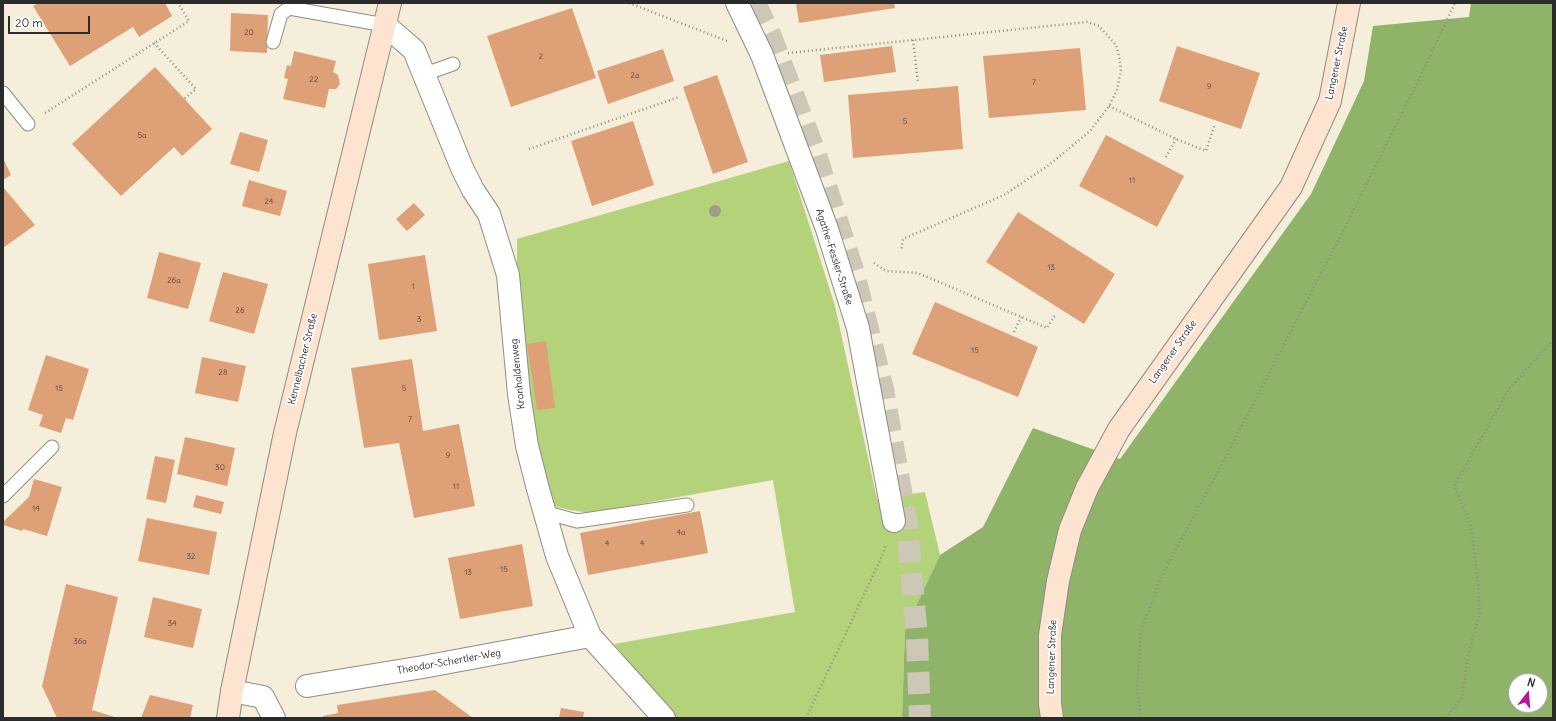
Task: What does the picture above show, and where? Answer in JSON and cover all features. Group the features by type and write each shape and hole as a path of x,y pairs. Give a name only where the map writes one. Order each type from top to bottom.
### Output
{"main road":[{"name":"Kennelbacher Straße","path":"228,718 232,691 285,433 390,3"},
{"name":"Langener Straße","path":"1052,718 1050,704 1050,635 1058,581 1070,530 1087,488 1119,429 1291,187 1330,101 1349,3"}],"street":[{"name":"Agathe-Fessler-Straße","path":"737,3 758,48 827,229 858,328 894,521"},
{"name":"Kronhaldenweg","path":"385,25 414,50 462,168 473,190 489,214 508,275 519,394 527,446 557,556 590,636 664,718"},
{"name":"Theodor-Schertler-Weg","path":"307,686 423,667 590,636"},
{"path":"232,691 264,697 274,718"}],"lane":[{"path":"273,42 281,14 289,8 385,25"},
{"path":"425,74 453,64"},
{"path":"3,93 28,124"},
{"path":"3,496 52,447"},
{"path":"544,512 577,521 688,505"}],"path":[{"path":"28,124 189,21 178,3"},
{"path":"629,3 729,42 758,48 913,40 1087,22 1099,26 1116,45 1121,70 1117,90 1109,106 1090,131 1049,165 1004,195 903,239 901,251"},
{"path":"1141,718 1137,688 1141,631 1161,577 1223,462 1342,233 1420,77 1455,3"},
{"path":"913,40 918,83"},
{"path":"154,43 196,89 184,99"},
{"path":"529,149 680,97"},
{"path":"1109,106 1206,151 1215,124"},
{"path":"1166,157 1176,138"},
{"path":"874,264 886,271 918,272 1047,328 1056,314"},
{"path":"1014,332 1021,317"},
{"path":"1446,718 1462,697 1468,656 1480,612 1471,525 1454,486 1509,389 1553,340"},
{"path":"806,718 883,554 894,521"}],"green space":[{"path":"1471,3 1553,3 1553,718 902,718 905,630 940,555 983,527 1033,428 1120,459 1311,194 1364,81 1373,26 1469,17"},
{"path":"789,161 835,306 877,499 925,492 940,555 905,630 902,718 676,718 614,644 795,612 773,480 590,513 550,505 542,480 517,304 517,239"}],"building":[{"path":"38,3 165,3 172,16 139,37 133,27 70,66 33,6"},
{"path":"796,3 894,3 895,8 799,23"},
{"path":"572,8 596,78 511,107 487,36"},
{"path":"231,13 268,15 267,53 230,51"},
{"path":"892,46 896,72 824,82 820,55"},
{"path":"1177,46 1260,73 1241,129 1159,101"},
{"path":"1080,48 1086,110 989,118 983,56"},
{"path":"663,49 674,81 608,104 597,71"},
{"path":"294,51 336,61 333,72 338,75 340,84 336,89 329,89 325,108 283,99 288,79 284,78 287,65 291,66"},
{"path":"155,67 212,129 182,156 174,147 121,196 72,144"},
{"path":"717,75 748,162 713,174 683,87"},
{"path":"958,86 963,149 853,158 848,95"},
{"path":"633,121 654,185 592,206 571,141"},
{"path":"240,132 268,140 259,172 230,164"},
{"path":"1106,135 1184,176 1157,227 1079,186"},
{"path":"3,158 11,175 3,180"},
{"path":"249,180 287,191 280,216 242,206"},
{"path":"3,187 35,225 3,248"},
{"path":"414,203 425,215 407,231 396,219"},
{"path":"1018,212 1115,274 1084,324 986,262"},
{"path":"159,252 201,263 188,309 147,298"},
{"path":"425,255 437,331 379,340 368,264"},
{"path":"223,272 268,284 254,334 209,321"},
{"path":"935,302 1038,347 1018,397 912,354"},
{"path":"546,341 555,408 537,410 527,344"},
{"path":"46,355 89,369 73,420 66,418 61,433 39,426 43,415 28,410"},
{"path":"202,357 246,366 238,402 195,393"},
{"path":"412,359 423,431 459,424 475,506 414,518 399,443 364,448 351,368"},
{"path":"185,437 235,448 227,486 177,474"},
{"path":"155,456 175,460 166,503 146,499"},
{"path":"34,479 62,487 47,536 23,529 22,531 3,525 3,522 29,497"},
{"path":"196,495 224,502 221,514 193,507"},
{"path":"700,511 708,553 588,575 580,533"},
{"path":"147,518 217,532 209,575 138,561"},
{"path":"522,544 533,606 460,619 448,558"},
{"path":"66,584 118,597 92,710 118,718 57,718 42,686"},
{"path":"153,597 202,609 193,648 144,637"},
{"path":"435,690 473,718 323,718 323,716 338,713 337,705"},
{"path":"150,695 193,705 190,718 141,718"},
{"path":"561,708 584,712 583,718 559,718"}],"tunnel":[{"path":"755,3 770,34 815,152 854,273 883,389 907,525 917,637 920,718"}]}
